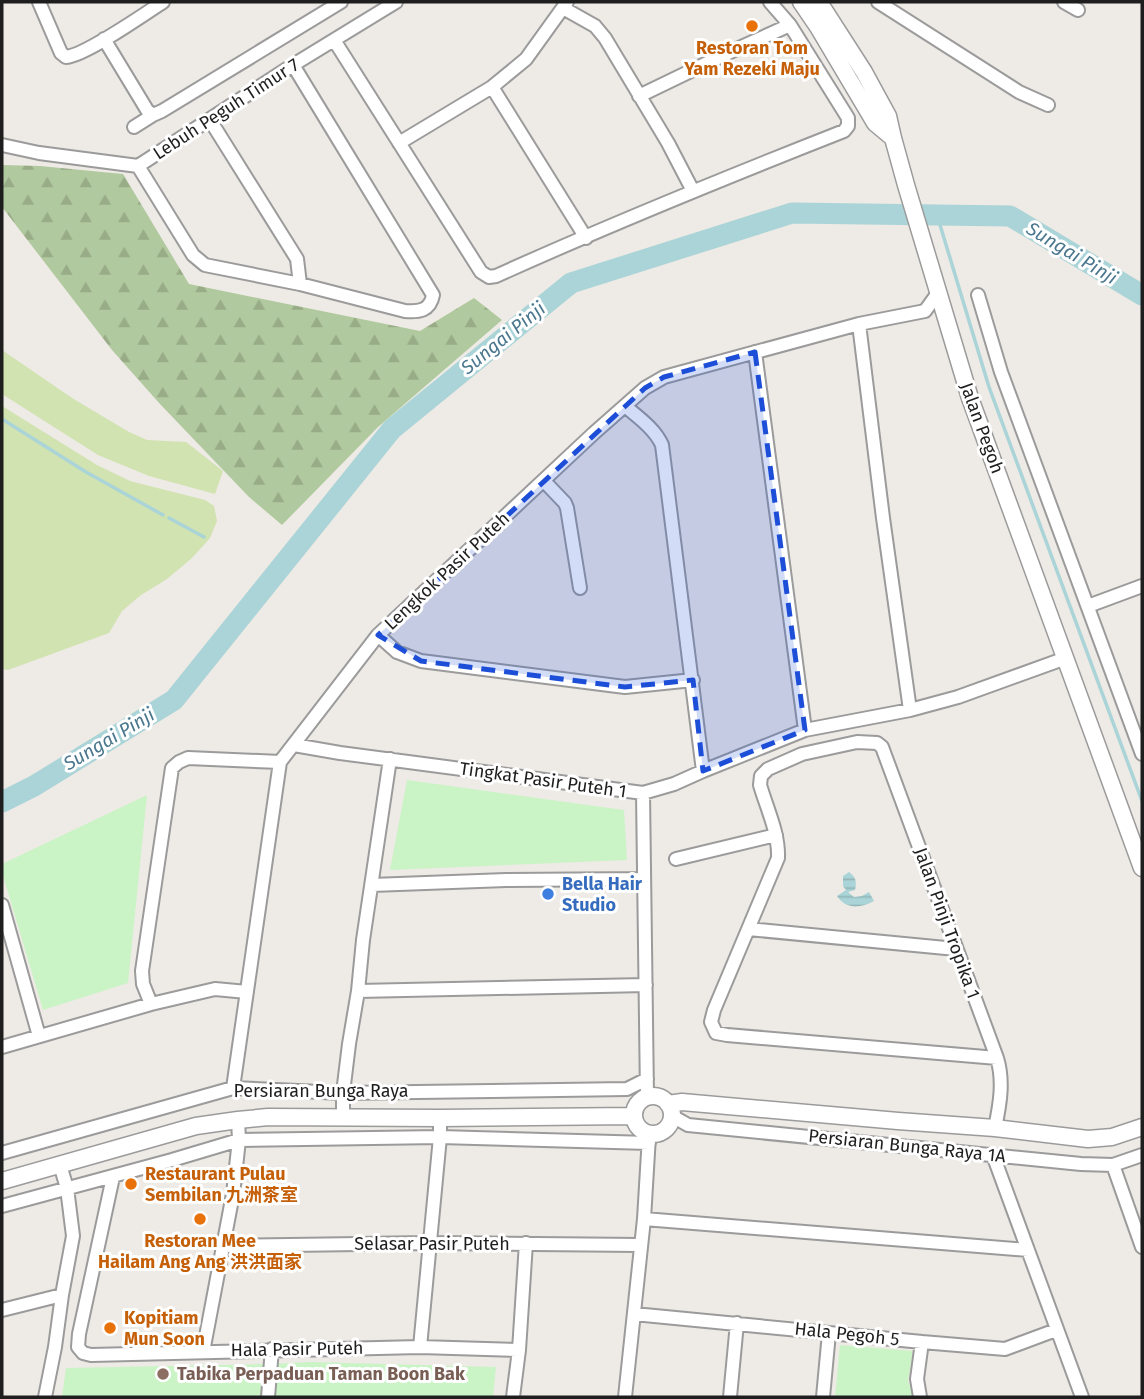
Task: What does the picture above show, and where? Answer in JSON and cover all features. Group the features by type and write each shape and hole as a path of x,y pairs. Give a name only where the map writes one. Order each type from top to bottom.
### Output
{"street":[{"path":"39,2 65,57 104,39 163,2"},
{"path":"134,127 341,2"},
{"name":"Lebuh Peguh Timur 7","path":"2,145 39,153 138,166 396,2"},
{"path":"334,40 481,272 489,277 586,238 638,213 844,131 848,126 848,118 790,25 770,2"},
{"name":"Jalan Pegoh","path":"801,2 875,123 893,138 970,398 1142,868"},
{"path":"819,2 864,72 888,116 893,138"},
{"path":"878,2 1019,92 1048,105"},
{"path":"1065,2 1078,10"},
{"path":"399,143 492,87 526,59 565,5 595,26 605,38 668,143 692,191"},
{"path":"639,96 790,25"},
{"path":"104,39 147,110 153,115"},
{"path":"138,166 193,255 205,265 300,284 405,311 427,309 433,295 293,65"},
{"path":"492,87 586,238"},
{"path":"210,120 297,259 300,284"},
{"path":"938,290 925,311 948,324"},
{"name":"Jalan Pegoh","path":"978,295 1001,372 1142,754"},
{"name":"Lengkok Pasir Puteh","path":"280,762 378,635 645,388 664,377 859,324 925,311"},
{"path":"859,324 910,710"},
{"path":"755,352 805,730"},
{"path":"625,406 641,419 662,445 703,771"},
{"path":"544,481 567,508 580,588"},
{"path":"1088,606 1142,586"},
{"path":"378,635 397,652 421,661 625,687 693,680"},
{"name":"Tingkat Pasir Puteh 1","path":"294,745 340,754 643,793 674,785 805,730 910,710 958,697 1066,658"},
{"name":"Jalan Pinji Tropika 1","path":"776,835 760,785 761,776 768,769 802,754 857,742 877,743 882,747 1001,1071 1001,1098 995,1128"},
{"path":"151,1004 143,984 142,971 172,768 188,758 280,762 233,1088"},
{"path":"343,1118 343,1093 363,940 390,759"},
{"path":"643,793 647,1096"},
{"path":"676,859 776,835 778,858 713,1010 711,1022 716,1033 997,1058"},
{"path":"372,885 644,879"},
{"path":"2,905 38,1036"},
{"path":"748,929 957,949"},
{"path":"358,991 646,985"},
{"path":"2,1047 151,1004 215,989 247,992"},
{"name":"Persiaran Bunga Raya","path":"2,1153 233,1088 343,1093 627,1089 647,1079"},
{"path":"2,1206 239,1140 649,1138 665,1130 670,1124 670,1110 663,1098 655,1096 647,1096 637,1104 633,1116 641,1131 649,1138"},
{"path":"670,1110 682,1102 995,1128 1088,1139 1112,1137 1142,1127"},
{"name":"Persiaran Bunga Raya 1A","path":"670,1110 688,1125 1081,1164 1113,1165 1142,1155"},
{"name":"Persiaran Bunga Raya","path":"2,1181 196,1126 238,1120 268,1117 633,1116"},
{"path":"420,1347 440,1118"},
{"path":"203,1352 233,1194 239,1140 238,1120"},
{"path":"625,1397 649,1138"},
{"path":"993,1155 1082,1397"},
{"path":"45,1397 73,1237 67,1188 60,1165"},
{"path":"1113,1165 1142,1247"},
{"path":"78,1347 113,1177"},
{"path":"643,1219 1028,1250"},
{"name":"Selasar Pasir Puteh","path":"224,1246 430,1243 640,1245"},
{"path":"513,1397 526,1243"},
{"path":"2,1310 62,1295"},
{"name":"Hala Pegoh 5","path":"634,1314 1005,1349 1056,1330"},
{"path":"730,1397 737,1323"},
{"path":"823,1397 829,1333"},
{"path":"920,1397 917,1380 922,1342"},
{"name":"Hala Pasir Puteh","path":"55,1346 78,1347 83,1353 90,1355 420,1347 519,1350"},
{"path":"268,1397 272,1349"}],"highlighted area":[{"path":"755,352 805,730 703,771 693,680 625,687 421,661 378,635 645,388 664,377"}],"green space":[{"path":"2,165 123,174 189,284 420,331 474,298 502,320 378,427 282,525 249,497 112,350 2,207"},
{"path":"2,350 72,398 129,432 147,440 186,442 223,471 215,494 149,476 98,455 2,394"},
{"path":"2,406 97,465 130,481 205,500 214,506 217,521 210,538 192,558 122,611 109,633 8,670 2,669"},
{"path":"407,780 624,810 627,860 390,870"},
{"path":"147,795 128,983 43,1010 2,872 2,864"},
{"path":"840,1345 913,1351 908,1381 914,1397 835,1397"},
{"path":"311,1362 496,1367 493,1397 62,1397 66,1368"}],"water":[{"path":"849,872 855,878 856,885 855,890 848,892 854,897 869,892 874,901 849,906 841,901 837,896 846,890 843,876"}],"waterway":[{"name":"Sungai Pinji","path":"2,802 34,786 174,700 392,429 571,283 792,213 1010,216 1142,295"},
{"path":"937,215 989,387 1142,801"},
{"path":"2,419 86,472 163,515"},
{"path":"169,518 204,537"}],"place":[{"name":"Restoran Tom Yam Rezeki Maju","path":"752,26"},
{"name":"Bella Hair Studio","path":"548,894"},
{"name":"Restaurant Pulau Sembilan 九洲茶室","path":"131,1184"},
{"name":"Restoran Mee Hailam Ang Ang 洪洪面家","path":"200,1219"},
{"name":"Kopitiam Mun Soon","path":"110,1328"},
{"name":"Tabika Perpaduan Taman Boon Bak","path":"163,1374"}]}
